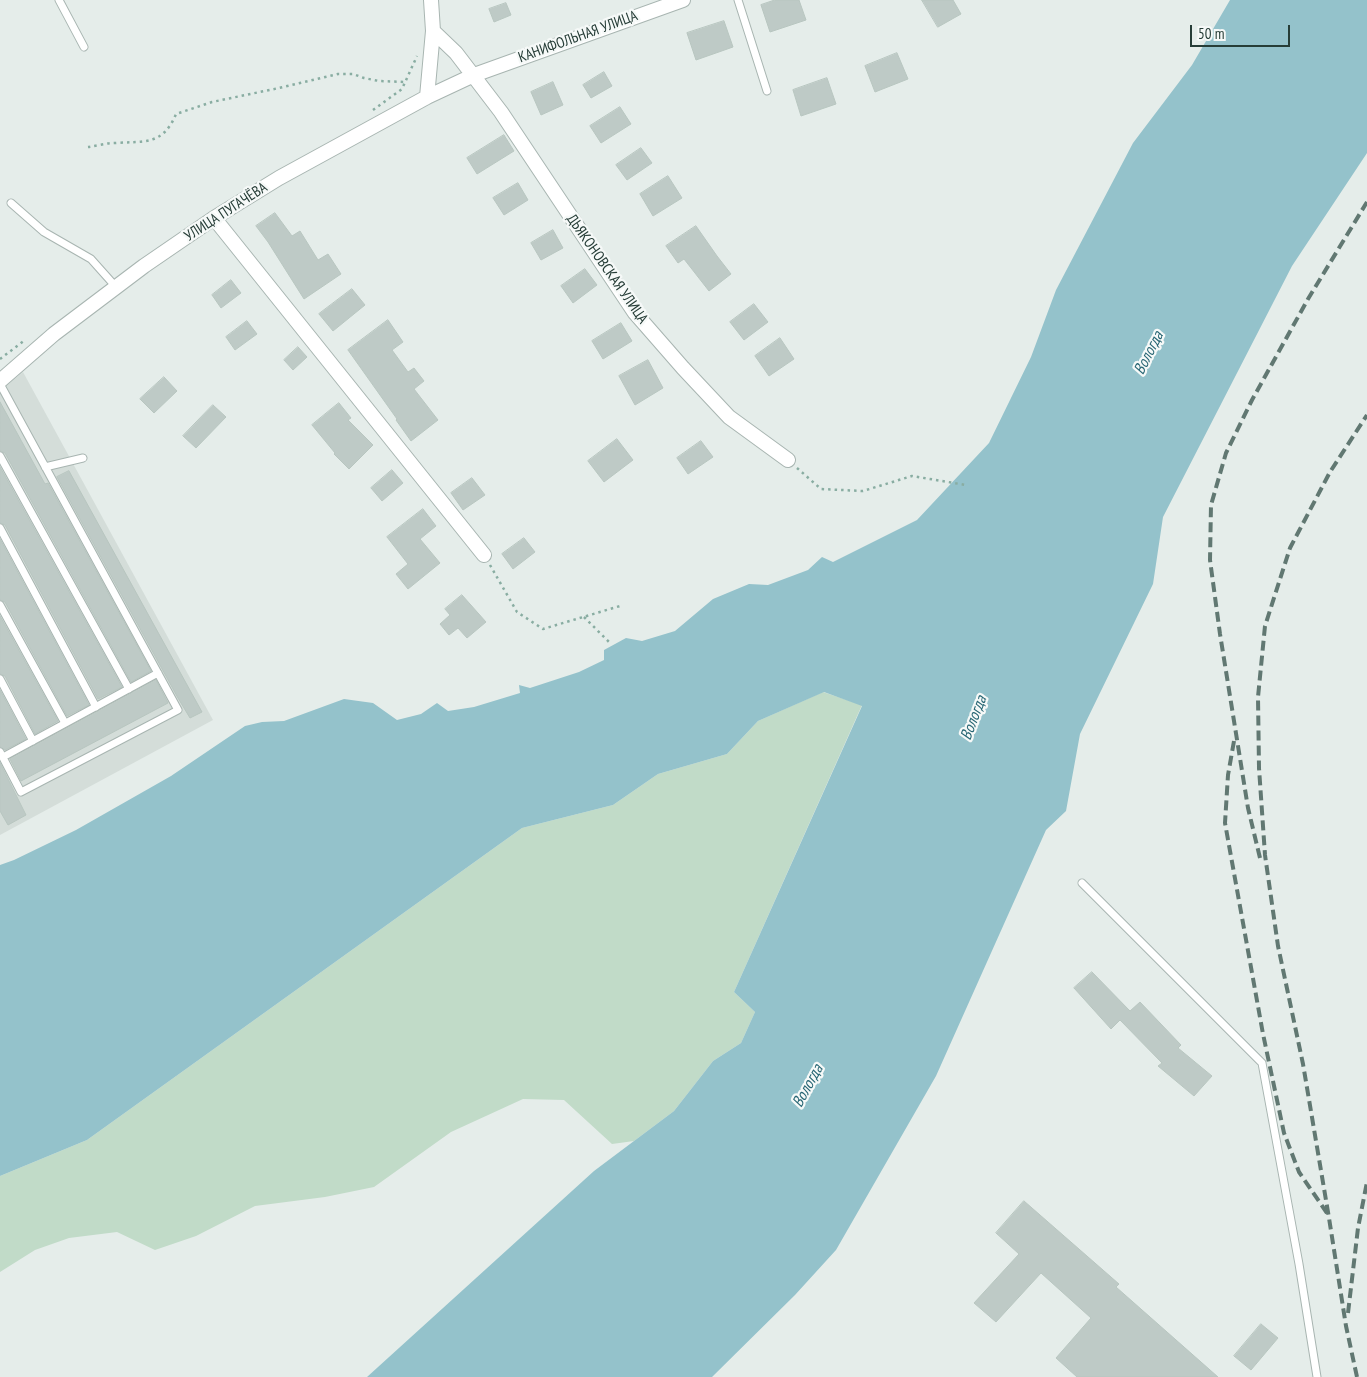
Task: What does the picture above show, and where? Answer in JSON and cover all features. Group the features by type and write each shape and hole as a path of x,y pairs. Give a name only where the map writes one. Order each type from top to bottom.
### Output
{"street":[{"path":"427,97 433,32 431,0"},
{"name":"КАНИФОЛЬНАЯ УЛИЦА","path":"474,75 683,0"},
{"name":"ДЬЯКОНОВСКАЯ УЛИЦА","path":"433,32 456,53 474,75 635,313 683,368 730,417 788,460"},
{"name":"УЛИЦА ПУГАЧЁВА","path":"0,382 54,334 144,266 214,218 279,178 427,97 474,75"},
{"path":"214,218 484,555"}],"lane":[{"path":"60,0 84,47"},
{"path":"738,0 767,91"},
{"path":"11,203 44,232 91,259 116,287"},
{"path":"0,382 46,467 158,673 178,710 22,792 1,755 33,741 158,673"},
{"path":"0,456 129,689"},
{"path":"46,467 83,458"},
{"path":"0,528 96,706"},
{"path":"0,605 65,724"},
{"path":"0,679 33,741"},
{"path":"1082,884 1262,1063 1299,1264 1317,1377"}],"path":[{"path":"88,147 113,142 137,143 159,137 172,125 176,114 212,102 338,74 353,74 379,81 406,82"},
{"path":"788,460 821,489 862,491 912,476 966,485"},
{"path":"484,555 517,612 543,629 620,606"},
{"path":"584,617 610,643"}],"shaded area":[{"path":"23,372 213,720 0,835 0,391"}],"green space":[{"path":"823,692 862,705 734,992 755,1012 741,1043 713,1061 674,1111 634,1141 612,1144 564,1100 523,1099 451,1132 374,1187 325,1197 255,1206 196,1236 155,1250 117,1232 69,1238 35,1250 0,1272 0,1176 87,1140 522,828 613,805 658,774 727,754 758,721"}],"water":[{"name":"Вологда","path":"1230,0 1367,0 1367,153 1292,266 1163,517 1153,584 1080,734 1066,811 1046,830 936,1076 836,1250 795,1295 712,1377 367,1377 594,1171 674,1111 713,1061 741,1043 755,1012 734,992 862,706 824,692 758,721 727,754 658,774 613,805 522,828 87,1140 0,1176 0,865 76,830 171,776 245,726 262,722 284,721 344,699 373,703 397,720 421,714 437,703 448,711 474,707 520,693 519,685 530,688 579,672 604,660 604,650 626,638 642,641 675,631 713,599 749,584 768,585 808,570 822,557 833,562 917,520 989,443 1031,357 1056,290 1133,143 1192,65"}],"building":[{"path":"775,0 799,0 806,20 770,32 761,5"},
{"path":"922,0 953,0 961,14 938,27"},
{"path":"506,3 511,15 494,22 489,9"},
{"path":"724,21 733,47 696,60 687,33"},
{"path":"897,53 908,79 875,92 865,66"},
{"path":"604,72 612,86 591,98 583,85"},
{"path":"827,78 836,104 801,116 793,90"},
{"path":"553,82 563,105 541,115 531,92"},
{"path":"620,107 631,124 601,143 590,126"},
{"path":"504,135 514,151 477,174 467,158"},
{"path":"641,148 652,163 627,180 616,165"},
{"path":"668,176 682,198 653,216 640,194"},
{"path":"518,183 528,200 504,215 493,198"},
{"path":"275,213 292,236 300,231 318,260 328,254 341,274 304,299 256,226"},
{"path":"696,226 731,274 709,291 684,259 678,263 666,246"},
{"path":"553,230 563,248 541,260 531,243"},
{"path":"585,269 597,285 573,303 561,286"},
{"path":"231,280 241,293 221,308 212,295"},
{"path":"352,289 365,305 333,331 319,314"},
{"path":"754,304 768,322 744,340 730,322"},
{"path":"388,320 403,342 392,350 408,372 414,368 424,381 414,389 438,420 411,441 348,350"},
{"path":"247,321 257,334 235,350 226,337"},
{"path":"621,323 632,341 603,359 592,341"},
{"path":"780,338 794,359 769,376 755,356"},
{"path":"298,347 307,357 293,370 284,360"},
{"path":"648,360 663,388 635,405 619,376"},
{"path":"164,377 177,391 154,413 140,399"},
{"path":"0,402 45,484 48,483 151,671 131,682 5,453 0,451"},
{"path":"339,403 351,418 348,420 373,445 349,469 334,454 312,425"},
{"path":"213,405 226,417 196,448 183,436"},
{"path":"617,439 633,460 604,482 588,461"},
{"path":"701,441 713,457 688,474 677,458"},
{"path":"0,467 122,687 98,699 5,525 0,523"},
{"path":"392,470 403,483 382,501 371,488"},
{"path":"69,471 202,712 190,718 178,698 57,477"},
{"path":"472,478 485,495 463,510 451,493"},
{"path":"423,509 436,526 420,539 440,563 408,589 396,574 408,564 387,537"},
{"path":"524,538 535,552 513,569 502,554"},
{"path":"0,539 89,705 67,716 5,602 0,600"},
{"path":"462,595 486,622 467,638 458,628 449,635 440,624 450,615 445,609"},
{"path":"0,616 58,721 35,734 5,676 0,674"},
{"path":"156,680 168,703 21,781 10,759"},
{"path":"0,690 26,739 5,750 0,747"},
{"path":"0,763 26,815 8,825 0,811"},
{"path":"1092,972 1130,1011 1140,1002 1181,1045 1178,1048 1212,1076 1194,1096 1158,1066 1162,1063 1120,1020 1111,1029 1074,988"},
{"path":"1024,1201 1119,1284 1116,1287 1218,1377 1077,1377 1056,1358 1091,1318 1041,1273 996,1322 974,1303 1019,1254 996,1233"},
{"path":"1261,1324 1278,1338 1251,1370 1234,1356"}],"railway":[{"path":"1260,858 1248,808 1220,634 1210,560 1211,505 1226,453 1252,400 1308,299 1367,202"},
{"path":"1357,1377 1346,1326 1303,1064 1278,946 1265,855 1259,768 1258,697 1265,626 1290,548 1330,472 1367,415"},
{"path":"1234,741 1228,775 1225,823 1263,1034 1284,1133 1299,1172 1327,1213"},
{"path":"1348,1313 1358,1228 1367,1182"}]}
